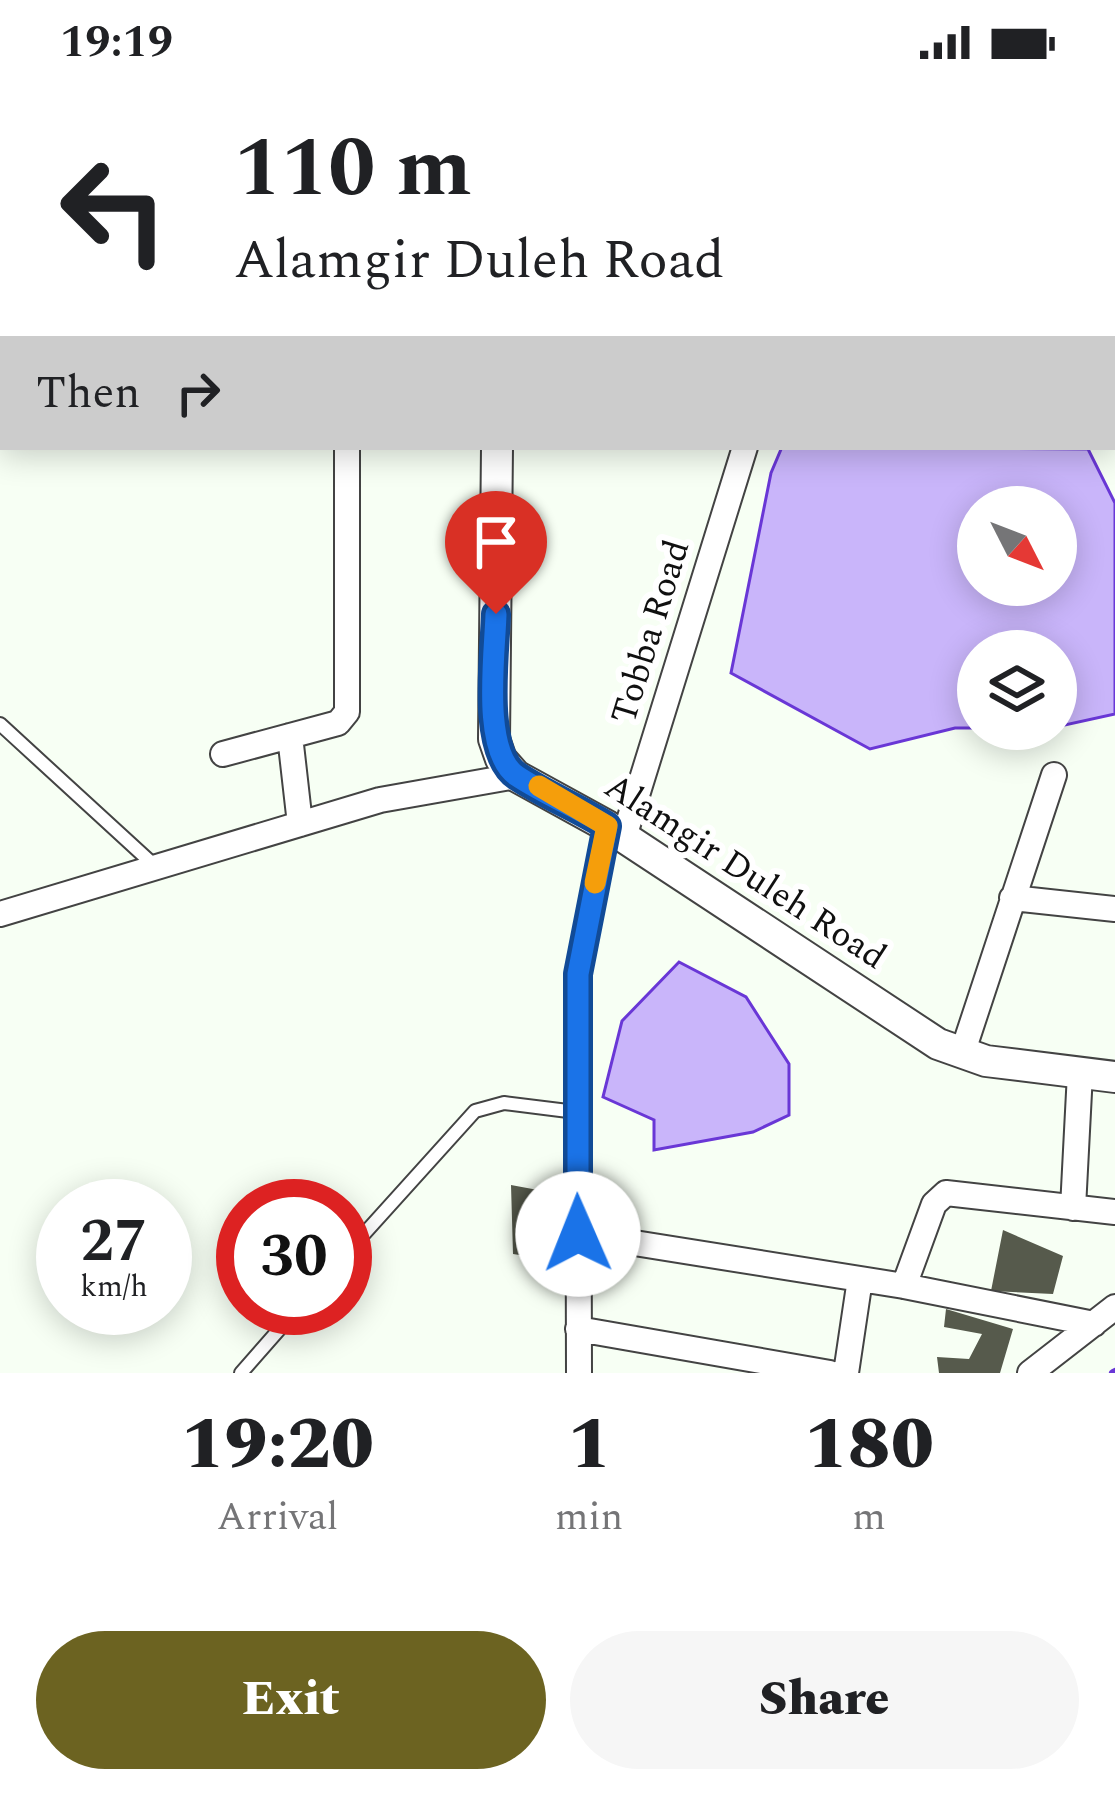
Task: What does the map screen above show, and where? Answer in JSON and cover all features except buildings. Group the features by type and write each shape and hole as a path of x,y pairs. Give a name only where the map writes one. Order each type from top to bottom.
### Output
{"street":[{"path":"224,754 338,723 347,712 347,450"},
{"path":"497,450 494,739 501,759 516,776"},
{"name":"Tobba Road","path":"579,1373 578,974 616,832 744,450"},
{"path":"290,736 300,824"},
{"path":"962,1054 1054,775"},
{"path":"0,914 380,800 516,776"},
{"name":"Alamgir Duleh Road","path":"516,776 616,832 913,1029 962,1054 1115,1077"},
{"path":"1012,898 1115,909"},
{"path":"1073,1208 1080,1073"},
{"path":"904,1286 934,1204 946,1193 1115,1212"},
{"path":"578,1234 904,1286 1094,1324"},
{"path":"846,1373 860,1279"},
{"path":"1030,1373 1115,1307"},
{"path":"578,1329 830,1373"}],"lane":[{"path":"0,724 157,867"},
{"path":"372,1225 476,1111 504,1103 576,1112"},
{"path":"241,1373 274,1335"}],"shaded area":[{"path":"781,450 1088,450 1115,503 1115,714 1077,722 1077,630 957,630 957,728 870,749 731,673 771,473"},
{"path":"679,962 746,997 789,1064 789,1115 753,1132 654,1150 654,1120 603,1097 622,1021"}],"slow traffic":[{"path":"539,786 607,826 595,883"}],"route":[{"path":"496,614 494,739 501,759 516,776 607,826 578,974 578,1234"}]}
